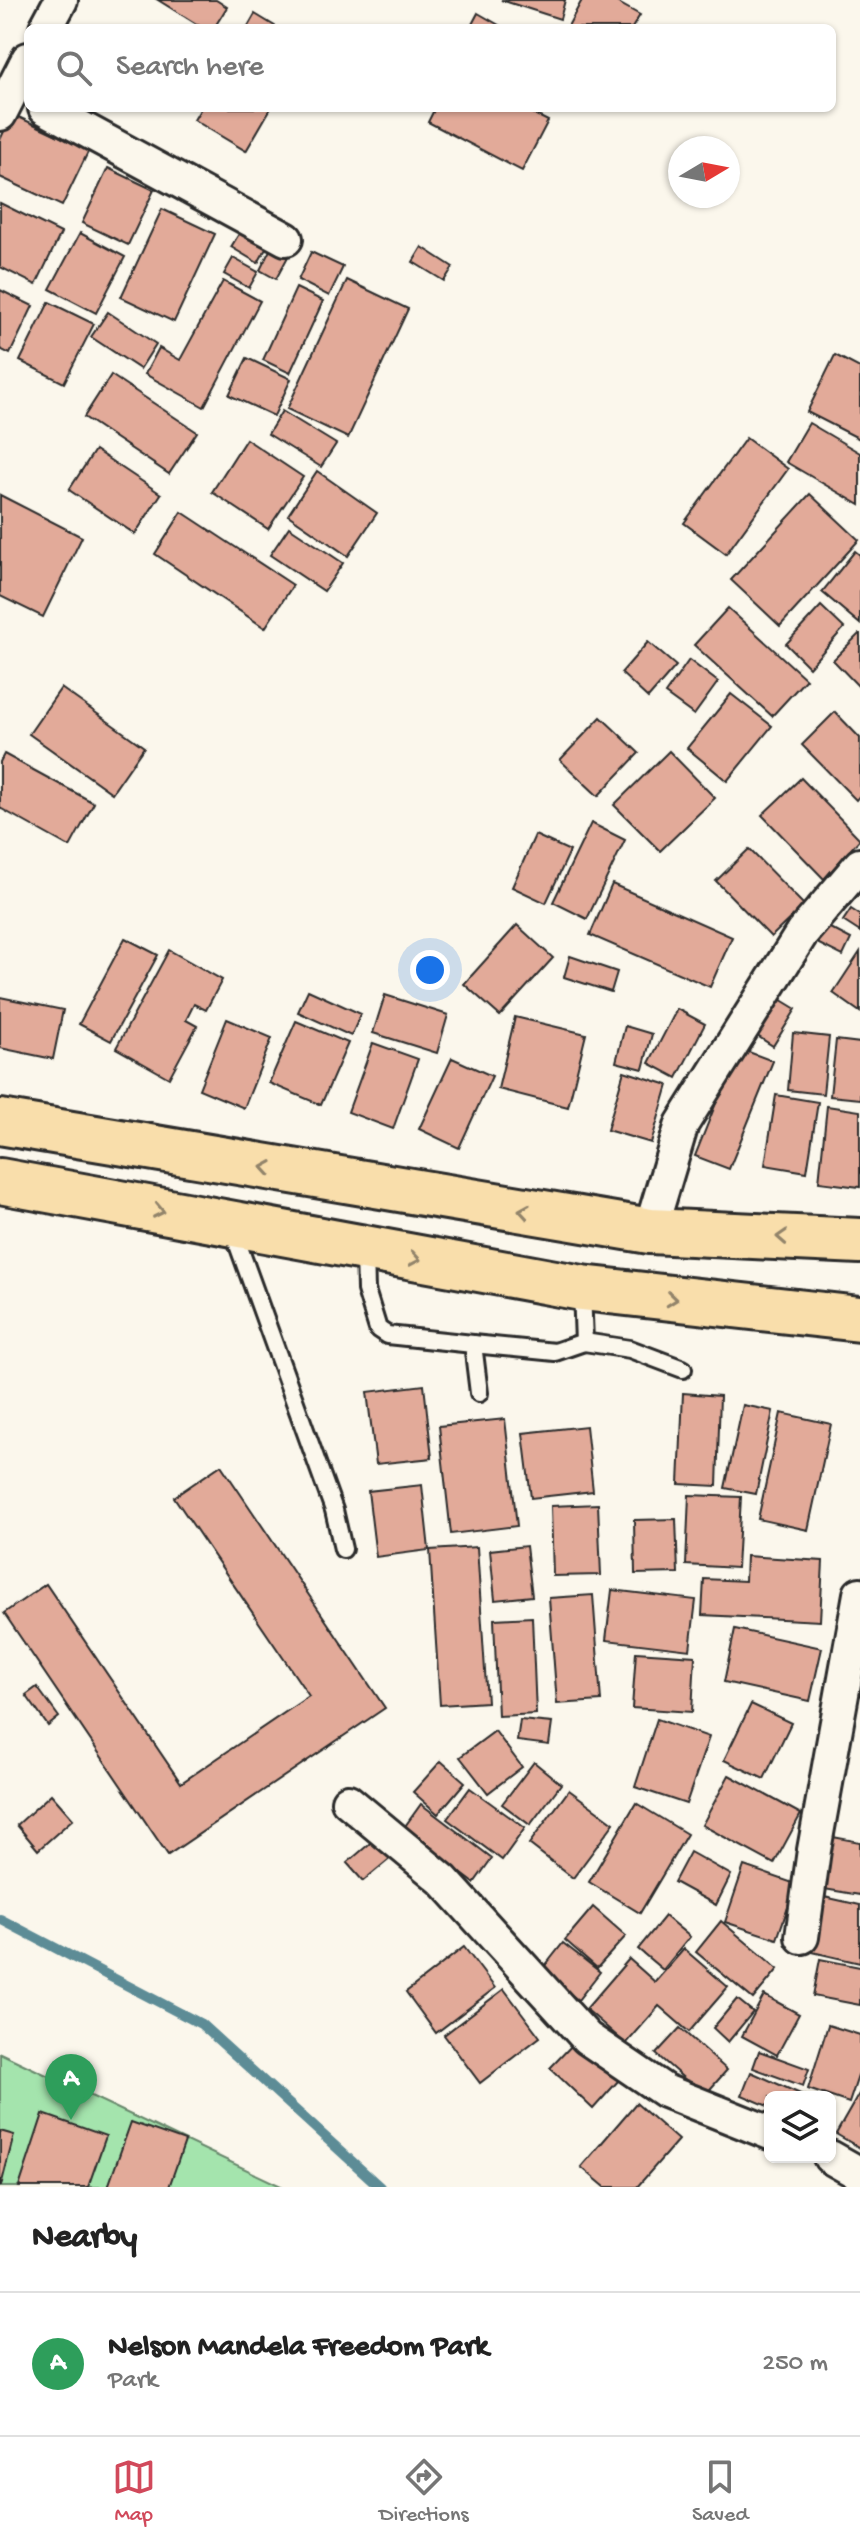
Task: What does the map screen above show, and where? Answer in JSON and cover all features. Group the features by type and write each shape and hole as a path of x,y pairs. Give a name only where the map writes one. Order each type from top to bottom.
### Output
{"main road":[{"path":"0,1122 650,1231 860,1241"},
{"path":"110,1201 118,1144"},
{"path":"0,1181 582,1288 860,1319"}],"street":[{"path":"48,24 61,0"},
{"path":"13,100 24,70"},
{"path":"52,112 286,239"},
{"path":"650,1231 682,1124 802,933 860,865"},
{"path":"802,1937 814,1850 860,1594"},
{"path":"348,1801 443,1880 587,2038 665,2091 764,2131"},
{"path":"836,2160 860,2174"}],"lane":[{"path":"232,1226 334,1510 343,1549"},
{"path":"365,1250 366,1290 378,1329 400,1337 555,1352 584,1342 630,1349 683,1369"},
{"path":"582,1288 584,1342"},
{"path":"473,1344 479,1393"}],"green space":[{"path":"0,2053 283,2187 0,2187"}],"building":[{"path":"158,0 216,0 227,7 216,24 197,24"},
{"path":"501,0 565,0 560,19"},
{"path":"582,0 613,0 640,15 634,24 569,24"},
{"path":"478,13 497,24 472,24"},
{"path":"255,14 271,24 249,24"},
{"path":"199,112 269,112 246,151 194,120"},
{"path":"433,112 530,112 548,121 522,171 428,122"},
{"path":"12,114 89,150 62,206 0,177 0,140"},
{"path":"108,168 154,190 128,245 82,223"},
{"path":"0,203 61,233 36,285 0,267"},
{"path":"162,209 215,234 174,322 121,297"},
{"path":"242,229 268,245 258,263 231,247"},
{"path":"80,233 125,257 96,313 50,289"},
{"path":"273,244 290,253 276,279 260,270"},
{"path":"422,247 453,267 444,281 413,262"},
{"path":"311,252 343,267 329,296 298,280"},
{"path":"233,258 258,272 249,288 224,274"},
{"path":"347,280 408,309 348,438 287,409"},
{"path":"223,281 260,301 204,407 145,374 159,348 180,360"},
{"path":"296,288 323,301 290,373 263,360"},
{"path":"0,290 33,306 10,354 0,349"},
{"path":"49,302 94,324 64,383 20,361"},
{"path":"108,312 156,344 140,369 91,337"},
{"path":"835,355 860,368 860,439 807,412"},
{"path":"247,358 291,379 274,416 229,395"},
{"path":"111,375 197,432 169,474 84,417"},
{"path":"282,411 336,444 321,467 268,434"},
{"path":"809,423 860,453 860,505 786,462"},
{"path":"746,438 788,469 726,554 684,523"},
{"path":"246,439 303,477 268,529 212,492"},
{"path":"95,450 161,494 135,534 69,490"},
{"path":"317,471 377,513 348,556 288,515"},
{"path":"810,494 859,540 780,626 731,580"},
{"path":"0,495 82,537 43,617 0,596"},
{"path":"182,512 293,585 265,628 155,554"},
{"path":"289,527 343,563 324,591 270,555"},
{"path":"855,551 860,555 860,624 822,592"},
{"path":"821,606 844,628 809,667 786,644"},
{"path":"728,608 806,679 772,716 694,645"},
{"path":"860,634 860,688 833,660"},
{"path":"648,642 676,666 648,698 621,673"},
{"path":"689,660 718,682 694,715 665,694"},
{"path":"61,688 144,747 112,793 29,734"},
{"path":"731,694 772,726 727,781 687,748"},
{"path":"835,712 860,738 860,795 856,800 802,745"},
{"path":"601,717 639,753 598,796 560,760"},
{"path":"669,751 715,798 660,851 614,805"},
{"path":"4,754 94,803 70,847 0,808 0,762"},
{"path":"801,778 860,839 824,879 762,815"},
{"path":"591,823 625,840 587,919 553,902"},
{"path":"535,835 570,851 546,903 512,887"},
{"path":"749,849 804,905 771,937 716,881"},
{"path":"612,884 732,937 710,987 590,935"},
{"path":"851,909 860,915 860,932 843,921"},
{"path":"517,925 553,958 500,1016 464,984"},
{"path":"826,926 851,939 843,956 817,943"},
{"path":"125,938 158,955 111,1041 79,1024"},
{"path":"169,950 222,980 206,1010 194,1004 186,1020 197,1026 169,1078 116,1048"},
{"path":"860,952 860,1012 833,993"},
{"path":"570,956 617,972 611,992 564,977"},
{"path":"308,990 361,1014 351,1036 298,1012"},
{"path":"385,995 448,1015 437,1053 373,1033"},
{"path":"773,995 796,1009 773,1046 751,1032"},
{"path":"0,997 63,1010 53,1059 0,1048"},
{"path":"677,1009 705,1024 677,1078 649,1063"},
{"path":"515,1017 586,1034 568,1107 498,1089"},
{"path":"227,1019 272,1038 244,1108 199,1089"},
{"path":"296,1021 348,1043 321,1105 269,1083"},
{"path":"625,1026 652,1034 643,1069 616,1062"},
{"path":"793,1033 829,1037 823,1094 788,1090"},
{"path":"836,1040 860,1043 860,1099 830,1096"},
{"path":"373,1043 418,1059 393,1129 348,1112"},
{"path":"738,1048 773,1061 729,1169 695,1156"},
{"path":"452,1058 492,1076 459,1148 419,1129"},
{"path":"624,1071 668,1085 651,1143 607,1130"},
{"path":"776,1095 818,1102 807,1172 765,1165"},
{"path":"827,1106 860,1111 860,1187 819,1182"},
{"path":"424,1385 432,1458 376,1464 367,1392"},
{"path":"683,1393 720,1396 717,1486 679,1484"},
{"path":"743,1405 773,1411 756,1494 725,1488"},
{"path":"781,1413 831,1424 808,1530 758,1519"},
{"path":"505,1419 517,1526 451,1534 439,1426"},
{"path":"586,1426 593,1491 531,1498 523,1433"},
{"path":"221,1465 385,1708 168,1855 4,1613 46,1584 181,1783 309,1696 174,1497"},
{"path":"422,1485 429,1550 376,1557 368,1491"},
{"path":"689,1495 741,1497 737,1568 686,1565"},
{"path":"598,1504 601,1575 553,1576 551,1506"},
{"path":"676,1519 678,1573 635,1574 634,1520"},
{"path":"526,1546 532,1596 495,1600 490,1550"},
{"path":"477,1547 487,1702 440,1705 430,1550"},
{"path":"746,1556 823,1561 820,1621 702,1615 704,1579 745,1581"},
{"path":"612,1590 696,1600 690,1650 606,1640"},
{"path":"593,1595 601,1701 557,1704 549,1598"},
{"path":"532,1617 536,1714 498,1716 494,1619"},
{"path":"735,1629 822,1648 810,1701 724,1682"},
{"path":"636,1652 695,1656 692,1712 632,1708"},
{"path":"37,1687 59,1717 48,1726 26,1695"},
{"path":"751,1704 791,1723 764,1779 724,1760"},
{"path":"657,1719 709,1737 686,1804 635,1787"},
{"path":"520,1720 552,1723 549,1745 517,1741"},
{"path":"495,1731 522,1767 488,1793 460,1757"},
{"path":"441,1761 465,1782 438,1814 413,1792"},
{"path":"534,1762 561,1784 530,1825 502,1804"},
{"path":"729,1775 801,1814 774,1864 702,1825"},
{"path":"470,1788 525,1828 502,1860 447,1819"},
{"path":"569,1790 614,1823 573,1878 529,1844"},
{"path":"51,1794 73,1819 38,1850 17,1825"},
{"path":"636,1803 687,1834 640,1913 589,1882"},
{"path":"421,1804 492,1858 474,1883 403,1829"},
{"path":"382,1833 398,1852 363,1881 347,1863"},
{"path":"833,1837 860,1842 860,1895 824,1889"},
{"path":"690,1852 731,1875 716,1905 674,1882"},
{"path":"744,1866 796,1884 777,1939 725,1922"},
{"path":"820,1896 860,1905 860,1963 808,1951"},
{"path":"593,1907 626,1936 597,1968 565,1940"},
{"path":"665,1916 690,1937 663,1970 638,1949"},
{"path":"721,1921 778,1969 753,1999 696,1952"},
{"path":"563,1943 600,1972 578,2000 541,1971"},
{"path":"464,1947 495,1988 436,2033 406,1992"},
{"path":"684,1949 728,1987 689,2032 659,2006 626,2044 586,2009 629,1959 655,1982"},
{"path":"820,1959 860,1967 860,2005 813,1996"},
{"path":"504,1989 540,2037 480,2083 444,2035"},
{"path":"764,1995 799,2014 777,2055 742,2036"},
{"path":"737,1999 753,2012 728,2042 713,2028"},
{"path":"828,2025 860,2035 860,2070 849,2103 836,2099 836,2091 808,2089"},
{"path":"680,2028 727,2070 704,2096 656,2054"},
{"path":"577,2040 619,2080 593,2109 550,2068"},
{"path":"759,2051 809,2069 803,2086 753,2068"},
{"path":"751,2072 794,2091 764,2091 764,2104 742,2095"},
{"path":"860,2092 860,2148 836,2134"},
{"path":"636,2103 678,2140 637,2187 605,2187 581,2167"},
{"path":"43,2114 106,2136 88,2187 19,2187"},
{"path":"131,2122 185,2141 169,2187 108,2187"},
{"path":"0,2131 14,2135 1,2186 0,2186"}],"waterway":[{"path":"0,1919 201,2024 380,2187"}],"place":[{"name":"Nelson Mandela Freedom Park","path":"71,2120"}]}
